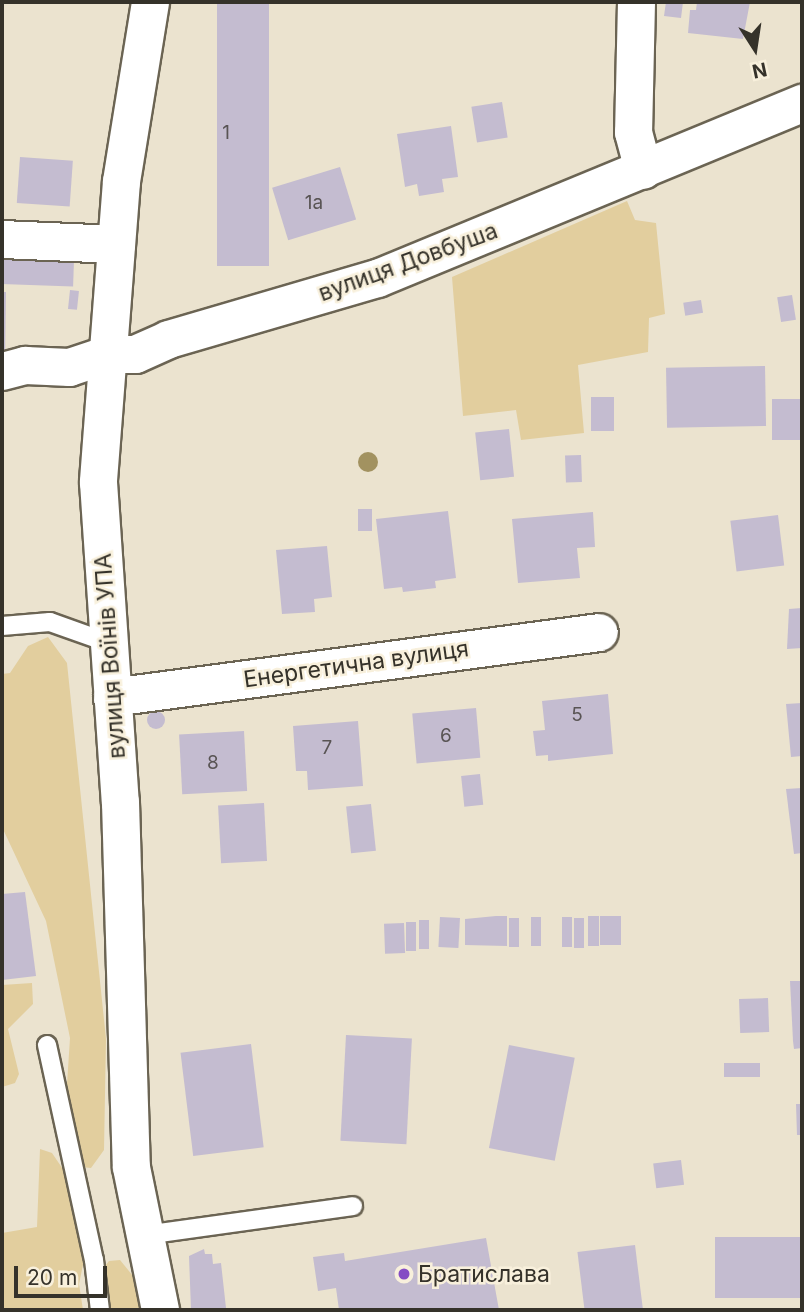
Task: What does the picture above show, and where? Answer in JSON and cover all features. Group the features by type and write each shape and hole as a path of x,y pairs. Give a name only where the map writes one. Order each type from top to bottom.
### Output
{"street":[{"name":"вулиця Воїнів УПА","path":"145,2 121,181 98,482 113,697 131,1167 160,1310"},
{"path":"636,2 633,132 643,170"},
{"name":"вулиця Довбуша","path":"2,371 25,365 69,367 108,354 135,354 168,339 377,278 802,103"},
{"path":"2,239 116,244"},
{"name":"Енергетична вулиця","path":"113,697 599,632"}],"lane":[{"path":"2,626 50,622 109,643"},
{"path":"47,1045 94,1259 100,1310"},
{"path":"145,1236 354,1206"}],"shaded area":[{"path":"627,201 635,220 656,223 665,314 649,318 648,352 578,365 584,433 521,440 516,410 463,416 452,277"},
{"path":"48,637 67,663 106,1039 104,1150 91,1168 81,1167 67,1084 70,1038 46,921 2,827 2,674 10,673 28,646"},
{"path":"32,983 33,1004 8,1029 19,1074 15,1083 2,1087 2,985"},
{"path":"40,1149 52,1153 75,1187 85,1255 79,1284 83,1310 2,1310 2,1233 37,1227"},
{"path":"120,1260 133,1276 141,1310 94,1310 96,1278 109,1261"}],"building":[{"path":"217,2 269,2 269,266 217,266"},
{"path":"666,2 683,2 681,18 664,16"},
{"path":"697,2 750,2 743,39 688,33 690,10 696,10"},
{"path":"502,102 508,138 477,142 471,107"},
{"path":"451,126 458,177 442,179 444,192 419,196 417,184 405,187 397,134"},
{"path":"20,157 73,161 70,207 17,203"},
{"path":"340,167 356,220 288,240 272,188"},
{"path":"2,259 74,262 73,286 2,284"},
{"path":"70,290 79,291 77,310 68,309"},
{"path":"2,292 6,292 5,360 2,360"},
{"path":"792,295 796,320 781,322 777,297"},
{"path":"701,300 703,313 685,316 683,303"},
{"path":"765,366 766,426 667,428 666,368"},
{"path":"591,397 614,397 614,431 591,431"},
{"path":"772,399 802,399 802,440 772,440"},
{"path":"509,429 514,477 480,480 475,433"},
{"path":"581,455 582,482 566,483 565,456"},
{"path":"358,509 372,509 372,531 358,531"},
{"path":"448,511 456,578 435,581 436,588 403,592 402,587 384,589 376,519"},
{"path":"593,512 595,547 577,548 580,578 518,583 512,519"},
{"path":"778,515 784,566 737,571 730,521"},
{"path":"327,546 332,597 314,599 315,612 282,614 276,550"},
{"path":"802,608 802,648 787,649 789,609"},
{"path":"608,694 613,754 548,761 548,755 536,756 533,731 545,730 542,701"},
{"path":"802,703 802,756 791,757 786,704"},
{"path":"476,708 480,758 417,763 412,714"},
{"path":"156,711 162,714 165,720 162,726 156,729 150,726 147,720 150,714"},
{"path":"358,721 363,786 308,790 307,771 296,771 293,726"},
{"path":"244,731 247,791 182,794 179,734"},
{"path":"480,774 483,805 464,807 461,776"},
{"path":"802,788 802,853 794,854 786,789"},
{"path":"264,803 267,861 221,863 218,805"},
{"path":"371,804 376,851 351,853 346,807"},
{"path":"25,892 36,976 2,980 2,894"},
{"path":"507,916 507,946 465,945 465,919"},
{"path":"588,916 599,916 599,946 588,946"},
{"path":"600,916 621,916 621,945 600,945"},
{"path":"440,917 460,918 458,948 438,947"},
{"path":"531,917 541,917 541,946 531,946"},
{"path":"562,917 572,917 572,947 562,947"},
{"path":"509,918 519,918 519,947 509,947"},
{"path":"574,918 584,918 584,948 574,948"},
{"path":"419,920 429,920 429,949 419,949"},
{"path":"406,922 416,922 416,951 406,951"},
{"path":"404,923 405,953 385,954 384,924"},
{"path":"790,981 802,981 802,1048 794,1049 793,1041"},
{"path":"768,998 769,1032 740,1033 739,999"},
{"path":"346,1035 412,1038 406,1144 340,1141"},
{"path":"251,1044 264,1147 193,1156 181,1053"},
{"path":"509,1045 575,1058 555,1161 489,1148"},
{"path":"724,1063 760,1063 760,1077 724,1077"},
{"path":"796,1104 802,1104 802,1135 797,1135"},
{"path":"681,1160 684,1185 656,1188 653,1163"},
{"path":"715,1237 802,1237 802,1298 715,1298"},
{"name":"Братислава","path":"486,1238 499,1310 339,1310 336,1288 318,1291 313,1257 344,1253 345,1261"},
{"path":"635,1245 643,1310 585,1310 577,1252"},
{"path":"204,1249 205,1254 212,1254 213,1264 221,1263 226,1308 191,1310 189,1256"}],"place":[{"name":"Братислава","path":"404,1274"}]}
